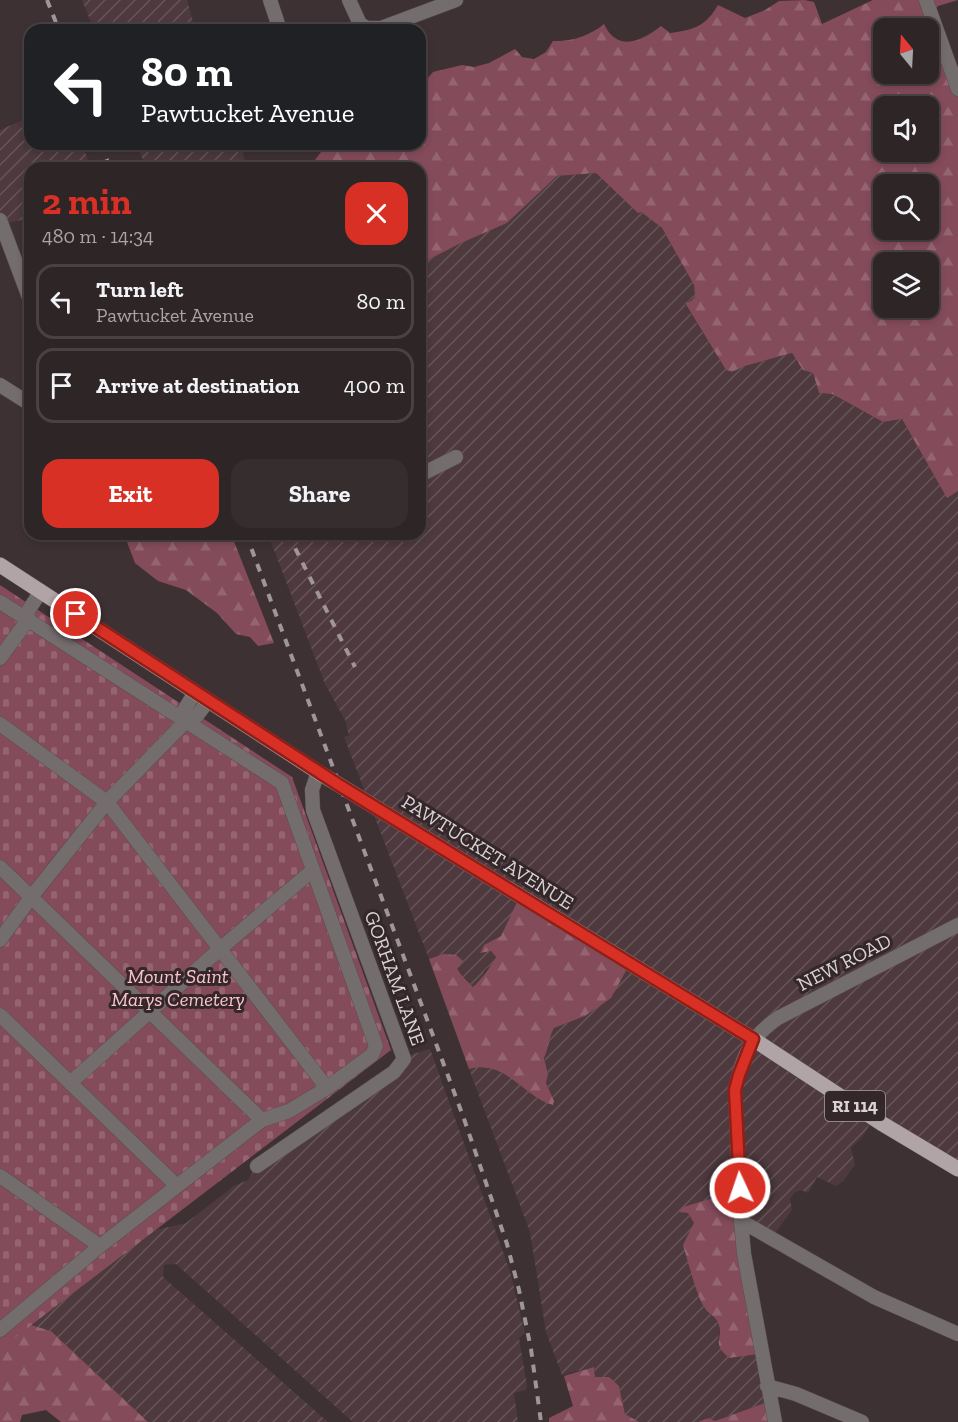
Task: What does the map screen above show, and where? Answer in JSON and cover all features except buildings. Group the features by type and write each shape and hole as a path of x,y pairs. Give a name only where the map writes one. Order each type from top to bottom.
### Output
{"main road":[{"name":"PAWTUCKET AVENUE","path":"0,565 318,772 753,1039 881,1123 958,1169"}],"street":[{"path":"270,0 278,24"},
{"path":"349,0 360,24"},
{"path":"392,24 456,0"},
{"path":"926,0 958,89"},
{"path":"0,220 24,284"},
{"path":"0,385 24,400"},
{"path":"426,472 456,457"},
{"path":"0,658 27,621 28,611 41,591"},
{"path":"0,603 282,783 376,1046 372,1055 327,1088 290,1110 262,1120 100,1246 0,1330"},
{"path":"186,721 183,712 195,692"},
{"path":"0,940 107,802 186,721 195,718 208,701"},
{"path":"0,724 107,802 327,1088"},
{"name":"GORHAM LANE","path":"257,1166 394,1072 404,1059 313,810 312,790 318,772"},
{"path":"0,867 262,1120"},
{"path":"70,1083 149,1010 313,870"},
{"name":"NEW ROAD","path":"753,1039 763,1028 778,1018 958,925"},
{"path":"0,1015 177,1186"},
{"path":"753,1039 735,1090 741,1221 744,1254 775,1422"},
{"path":"0,1176 100,1246"},
{"path":"741,1221 874,1298 958,1334"},
{"path":"767,1386 796,1394 862,1422"}],"shaded area":[{"path":"82,0 187,0 193,24 92,24"},
{"path":"24,120 24,150 84,150 89,162 24,162 24,219 4,224 0,222 0,130"},
{"path":"139,150 242,150 245,162 144,162"},
{"path":"596,173 638,212 662,228 694,285 695,297 685,304 726,370 732,372 792,353 803,370 813,373 819,393 831,394 883,422 902,419 947,497 958,491 958,1171 872,1121 863,1136 851,1148 855,1165 843,1181 836,1186 817,1177 808,1193 801,1190 795,1192 790,1199 792,1210 773,1236 688,1213 694,1223 704,1308 720,1326 718,1340 758,1354 765,1403 715,1421 709,1418 698,1422 639,1422 625,1414 619,1386 595,1377 594,1367 562,1375 546,1332 530,1232 469,1069 480,1066 488,1067 512,1078 552,1105 553,1101 546,1083 548,1074 544,1057 547,1052 548,1038 554,1028 585,1016 501,936 484,945 481,953 491,951 496,957 493,964 485,970 479,984 473,987 461,977 457,968 443,954 429,959 344,737 349,736 345,720 325,684 270,540 426,540 426,262 507,223 557,176"},
{"path":"430,1049 510,1271 525,1333 519,1338 527,1386 526,1390 514,1393 518,1422 353,1422 176,1264 164,1265 163,1277 328,1422 148,1422 51,1331 24,1323 117,1239 186,1223 234,1186 248,1180 259,1161 390,1073 403,1057"}],"green space":[{"path":"873,0 958,0 938,6 936,9 939,18 873,18 873,84 939,84 939,19 958,84 958,491 947,498 902,419 883,422 832,394 819,393 813,373 803,370 792,353 732,372 726,370 685,303 695,297 694,285 662,228 641,212 638,213 596,173 557,176 507,223 426,262 426,162 308,162 315,160 322,150 426,150 426,79 433,72 462,65 474,67 489,63 515,49 522,57 534,59 546,52 553,41 580,37 604,24 609,33 616,38 630,42 638,40 661,26 670,33 698,26 709,18 718,5 745,18 779,1 814,2 822,24"},
{"path":"126,540 233,540 274,643 258,646 250,637 236,634 217,613 186,590 158,581 135,563"},
{"name":"Mount Saint Marys Cemetery","path":"0,585 292,777 391,1050 0,1349"},
{"path":"518,900 627,969 611,998 585,1016 554,1028 544,1058 548,1074 546,1083 554,1101 553,1105 493,1069 482,1067 469,1069 429,959 443,954 456,955 463,961 457,968 473,987 496,957 491,951 480,953 484,945 501,936"},
{"path":"730,1193 739,1194 758,1354 729,1358 720,1348 718,1322 706,1309 698,1294 683,1245 694,1223 688,1213 679,1212 683,1207"},
{"path":"24,1323 51,1331 148,1422 61,1422 46,1410 22,1415 20,1422 0,1422 0,1342"},
{"path":"594,1367 595,1377 609,1377 619,1386 625,1414 639,1422 549,1422 549,1418 573,1406 564,1376"},
{"path":"765,1403 770,1422 698,1422 709,1418 715,1421"}],"railway":[{"path":"47,0 57,24"},
{"path":"103,150 108,162"},
{"path":"248,540 463,1116 507,1244 531,1349 541,1422"},
{"path":"291,540 355,667"}],"route":[{"path":"76,614 226,713 437,847 753,1039 735,1090 740,1188"}]}
